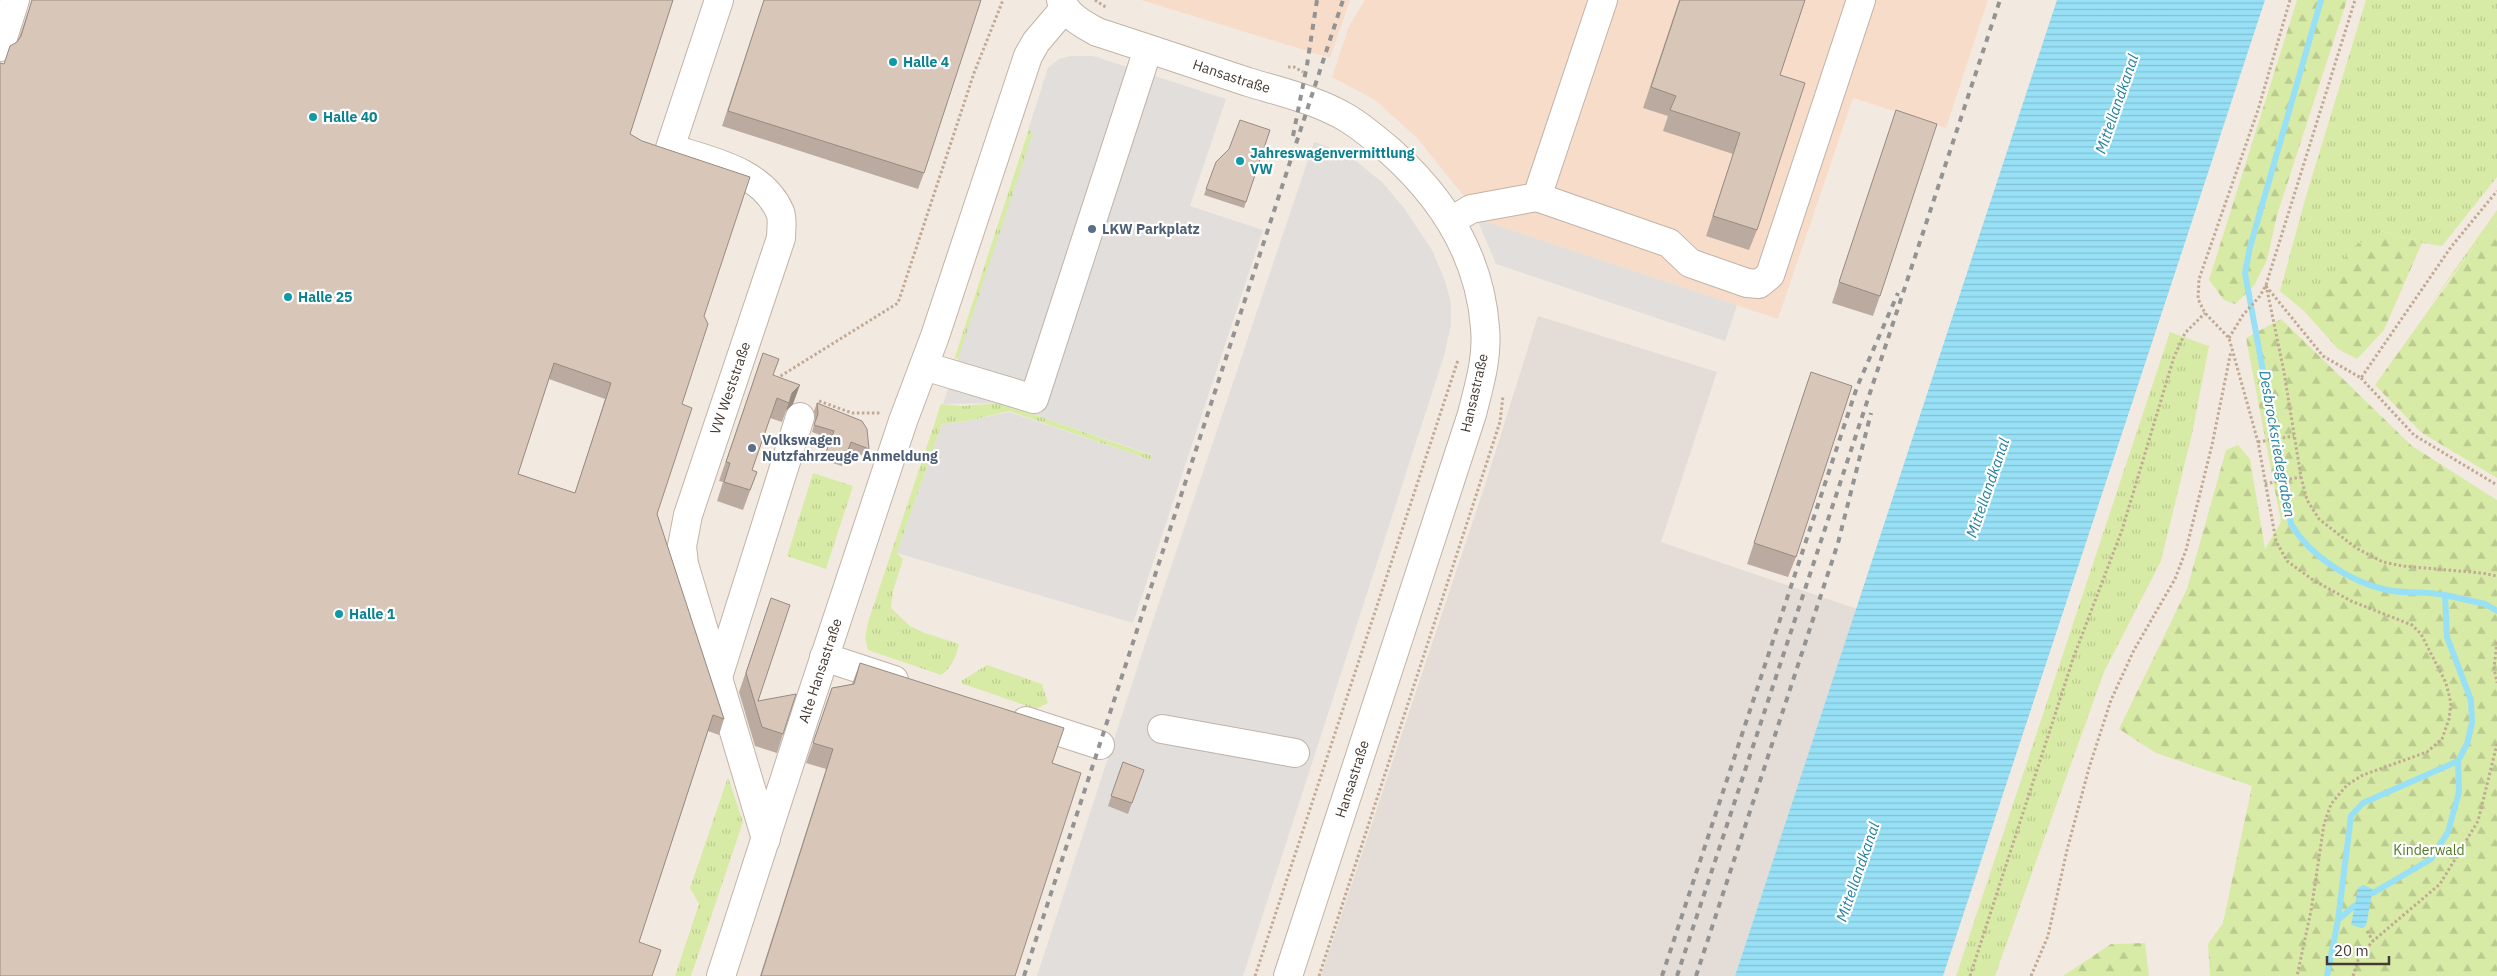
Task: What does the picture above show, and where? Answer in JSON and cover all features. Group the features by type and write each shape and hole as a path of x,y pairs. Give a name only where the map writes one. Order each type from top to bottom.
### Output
{"street":[{"path":"0,47 15,0"},
{"name":"VW Weststraße","path":"719,0 670,148 742,173 766,190 780,213 781,238 684,526 682,546 684,564 766,839"},
{"path":"1537,197 1603,0"},
{"path":"1451,221 1472,209 1537,197 1669,243 1690,263 1747,283 1759,284 1770,274 1861,0"},
{"name":"Hansastraße","path":"1063,4 1078,21 1097,32 1310,102 1347,118 1412,170 1430,190 1466,247 1478,286 1485,328 1483,368 1472,414 1288,976"},
{"name":"Alte Hansastraße","path":"721,976 824,658 1028,56 1063,4"},
{"path":"924,366 1034,399 1148,49"},
{"path":"718,677 808,409"},
{"path":"824,658 921,688"},
{"path":"1005,715 1100,745"},
{"path":"1162,729 1295,753"}],"path":[{"path":"776,385 779,376 898,303 974,73 1003,0"},
{"path":"1096,0 1109,9"},
{"path":"2290,0 2258,110 2199,279 2198,299 2205,313 2229,338 2231,350 2242,378 2258,442 2276,541 2287,561 2313,580 2351,601 2412,625 2421,634 2446,683 2451,703 2449,720 2442,739 2427,752 2363,775 2347,785 2331,804 2324,824 2311,911 2297,976"},
{"path":"2229,338 2243,315 2260,296 2266,285 2355,0"},
{"path":"1282,68 1294,67 1306,73"},
{"path":"2361,378 2451,247 2497,191"},
{"path":"2266,285 2323,356 2361,378 2414,435 2497,485"},
{"path":"2266,285 2284,372 2301,477 2307,500 2319,519 2356,548 2383,562 2402,566 2497,576"},
{"path":"1970,976 2074,656 2122,530 2174,357 2185,333 2205,313"},
{"path":"2031,976 2048,936 2088,768 2111,700 2134,650 2175,578 2186,550 2212,445 2231,350"},
{"path":"1255,976 1459,358"},
{"path":"1319,976 1500,422 1504,395"},
{"path":"808,409 852,413 907,411"},
{"path":"2258,442 2294,436"},
{"path":"2265,484 2301,477"},
{"path":"2497,642 2494,668 2497,683"},
{"path":"2353,976 2359,957 2374,941 2440,884 2478,821 2497,744"},
{"path":"2367,931 2374,941"}],"shaded area":[{"path":"1141,0 1350,0 1330,58"},
{"path":"1365,0 1988,0 1946,128 1853,98 1778,319 1477,219 1467,200 1417,138 1375,100 1332,77 1349,26"},
{"path":"1072,56 1093,56 1226,99 1190,206 1263,230 1133,623 897,553 942,424 968,421 1009,412 1151,460 1152,455 1001,403 943,404 1033,132 1028,130 1048,68 1059,59"},
{"path":"1314,142 1340,151 1356,161 1383,183 1404,208 1432,250 1444,278 1451,302 1451,325 1444,356 1243,976 1037,976 1145,644"},
{"path":"1477,219 1737,305 1725,341 1496,264"},
{"path":"1538,316 1717,372 1661,542 1857,609 1735,976 1321,976 1485,485"}],"green space":[{"path":"2297,0 2347,0 2277,215 2267,260 2254,286 2235,304 2224,300 2209,280"},
{"path":"2366,0 2497,0 2497,177 2442,246 2422,243 2383,231 2353,248 2304,311 2280,291 2306,196"},
{"path":"1072,56 1093,56 959,357 954,360 1034,113 1048,117 1048,68 1059,59"},
{"path":"2497,210 2497,226 2474,247 2427,309"},
{"path":"2497,226 2497,478 2422,433 2375,385 2474,247"},
{"path":"2383,231 2422,243 2384,330 2357,359 2338,349 2304,311 2353,247"},
{"name":"Kinderwald","path":"2281,319 2412,446 2497,500 2497,976 2210,976 2208,944 2223,923 2252,786 2156,753 2119,729 2187,589 2226,450 2238,445 2250,459 2265,549 2281,522 2246,338"},
{"path":"2170,332 2209,346 2192,434 2161,561 2104,672 1995,976 1956,976"},
{"path":"1001,403 1153,456 1151,460 1009,411 968,421 942,424 897,553 903,559 893,591 891,608 910,626 959,644 951,665 941,675 868,650 865,638 868,622 941,404 963,406"},
{"path":"813,473 853,486 826,569 787,556"},
{"path":"987,665 1042,684 1048,703 1036,709 963,684 961,681"},
{"path":"728,777 743,822 691,976 675,976 699,904 690,888"},
{"path":"2145,943 2149,976 2063,976 2111,944"}],"water":[{"name":"Mittellandkanal","path":"2057,0 2265,0 1943,976 1735,976"},
{"path":"2363,885 2373,889 2366,926 2362,928 2351,925 2358,888"}],"building":[{"path":"32,0 673,0 630,134 642,141 750,177 704,316 708,324 682,404 692,408 657,514 724,719 713,715 639,942 661,950 652,976 0,976 0,63 4,64 10,46 17,42 21,36","holes":["554,363 611,383 575,493 518,474"]},
{"name":"Halle 4","path":"764,0 981,0 924,173 728,111"},
{"path":"1680,0 1805,0 1780,75 1805,83 1757,230 1713,216 1740,133 1670,110 1676,96 1651,87"},
{"path":"1896,110 1937,124 1880,296 1839,282"},
{"name":"Jahreswagenvermittlung VW","path":"1240,120 1270,130 1246,202 1206,189 1216,162 1229,149"},
{"path":"763,353 779,359 773,375 800,385 792,393 789,403 777,398 752,470 757,472 750,490 724,482 730,463 726,462"},
{"path":"1811,372 1852,386 1796,557 1754,543"},
{"path":"817,403 862,421 867,429 869,449 851,442 845,458 826,452 834,431 814,425 818,414"},
{"path":"771,598 790,605 758,701 796,694 783,734 762,727 746,673"},
{"path":"860,663 1064,728 1052,763 1081,773 1015,976 761,976 833,749 813,743 832,688 854,684"},
{"path":"1123,762 1144,770 1132,803 1111,796"}],"waterway":[{"name":"Desbrocksriedegraben","path":"2321,0 2250,247 2245,273 2291,524 2299,536 2320,557 2359,581 2387,590 2445,595 2447,637 2471,700 2472,723 2467,744 2458,761 2363,803 2351,816 2338,920 2327,976"},
{"path":"2445,595 2485,604 2497,611"},
{"path":"2373,893 2431,859 2448,832 2459,792 2458,761"},
{"path":"2338,920 2354,906"}],"railway":[{"path":"1293,136 1317,0"},
{"path":"1024,976 1343,0"},
{"path":"1677,976 2000,0"},
{"path":"1662,976 1857,387 1898,293"},
{"path":"1696,976 1838,543 1871,413"}],"place":[{"name":"Halle 4","path":"893,62"},
{"name":"Halle 40","path":"313,117"},
{"name":"Jahreswagenvermittlung VW","path":"1240,161"},
{"name":"LKW Parkplatz","path":"1092,229"},
{"name":"Halle 25","path":"288,297"},
{"name":"Volkswagen Nutzfahrzeuge Anmeldung","path":"752,448"},
{"name":"Halle 1","path":"339,614"}]}
